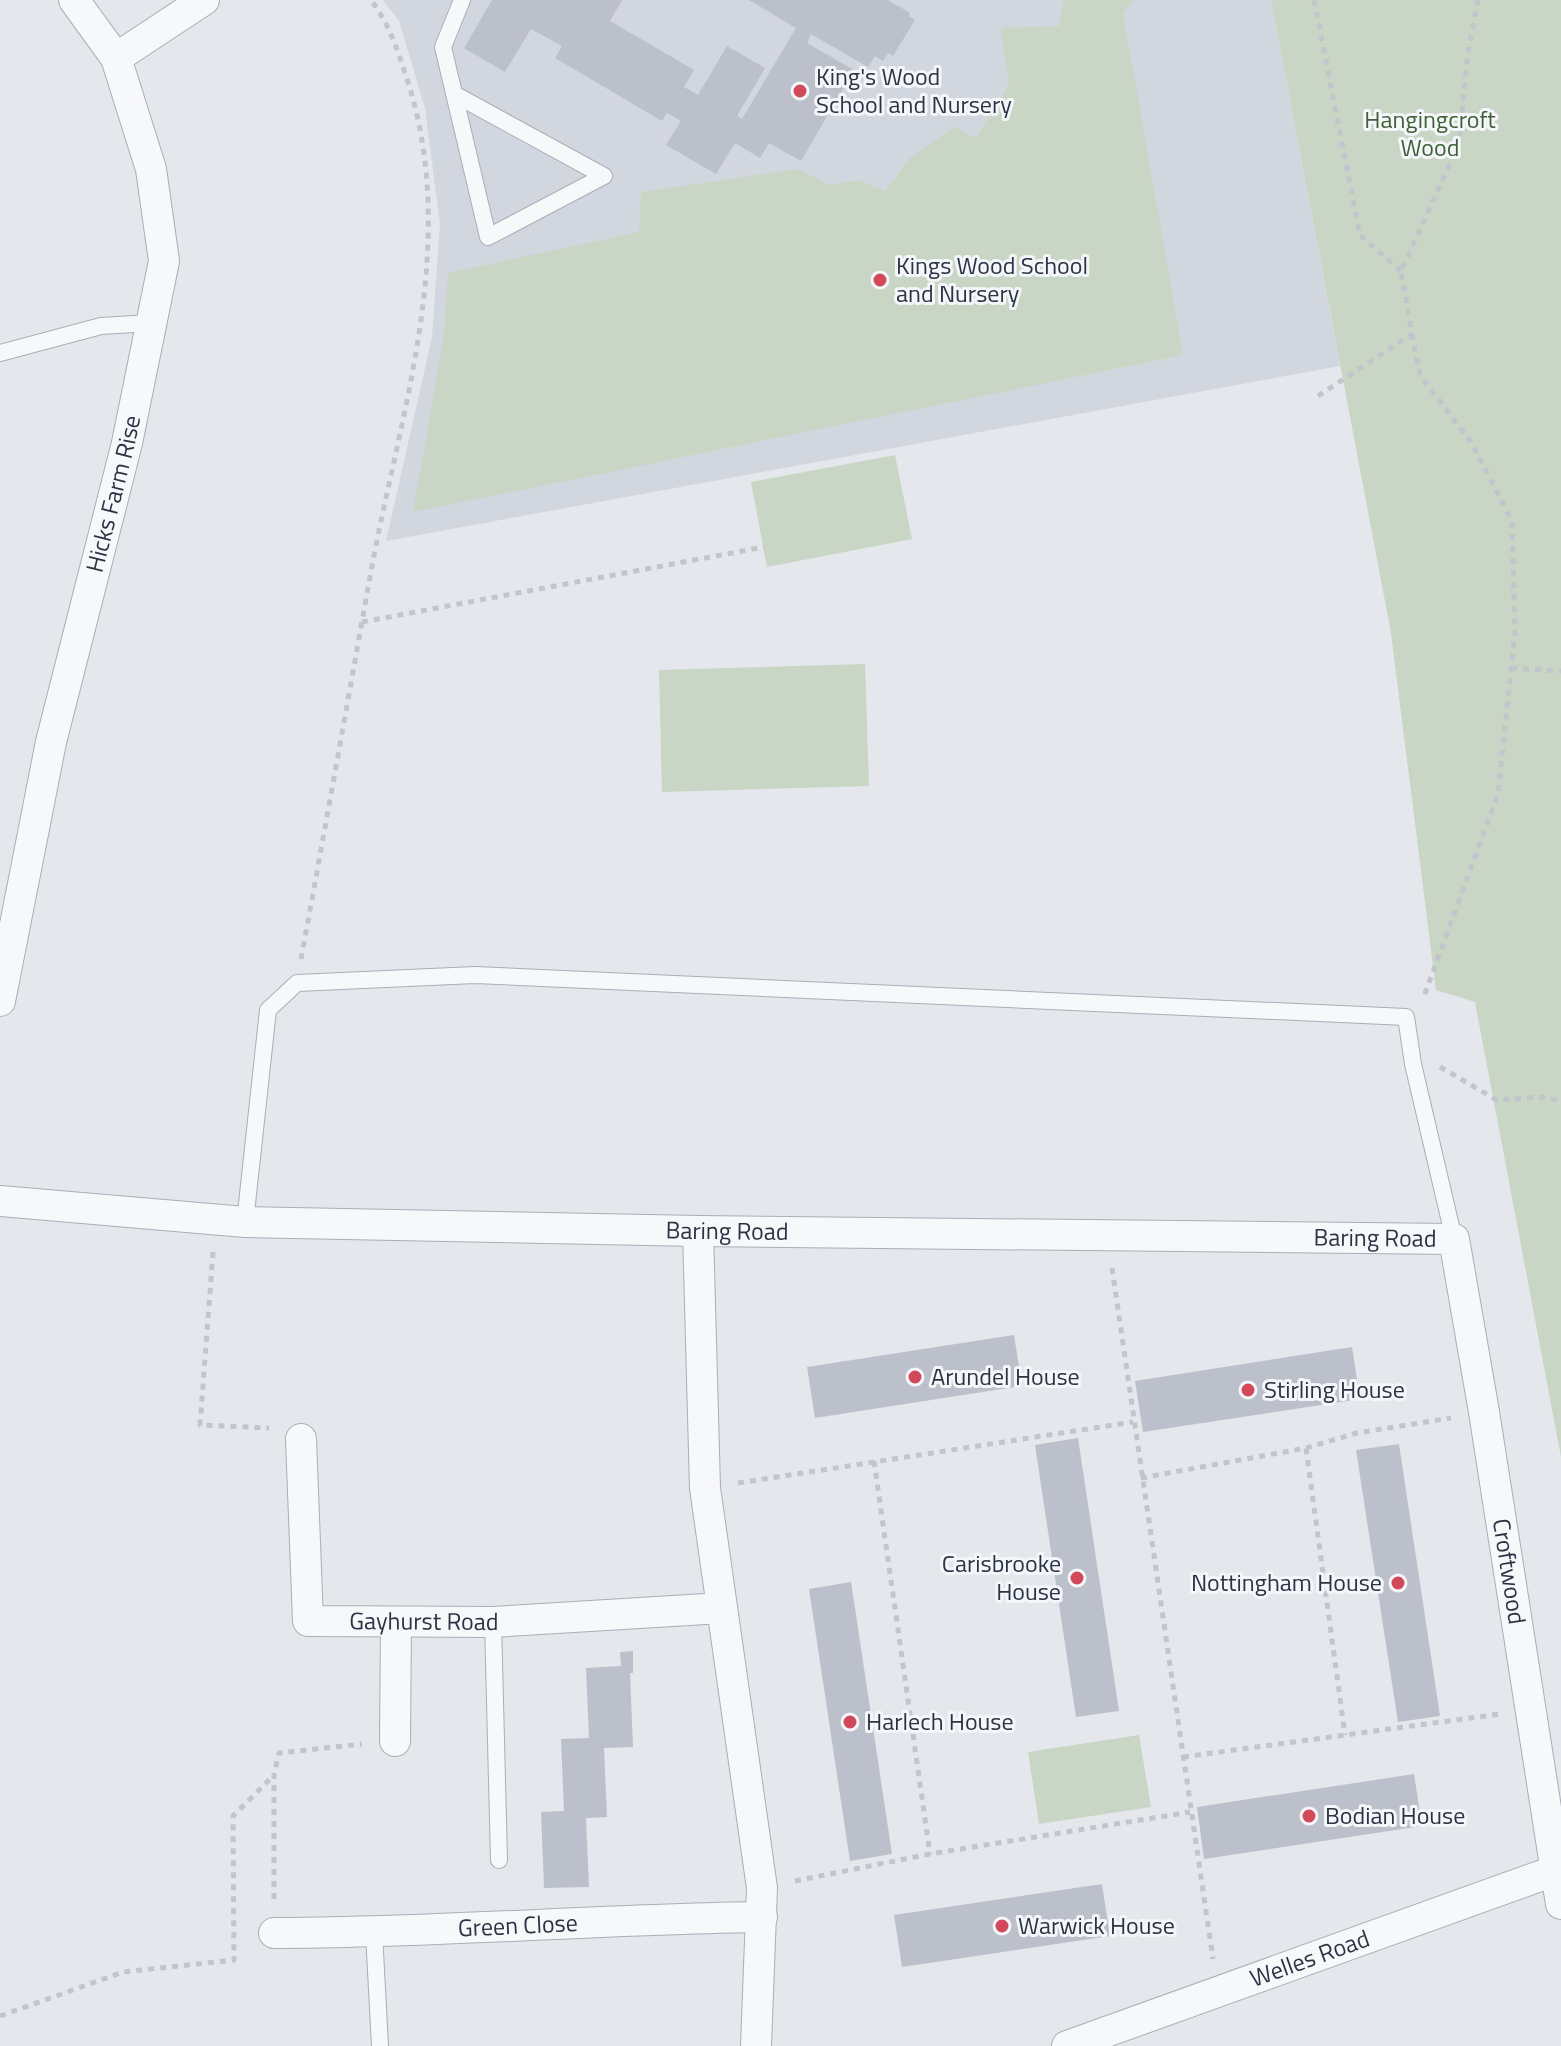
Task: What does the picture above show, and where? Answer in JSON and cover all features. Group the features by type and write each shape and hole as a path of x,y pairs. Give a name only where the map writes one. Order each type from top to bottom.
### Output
{"street":[{"name":"Hicks Farm Rise","path":"0,1001 51,742 127,443 164,261 151,169 116,58 74,0"},
{"path":"116,58 204,0"},
{"name":"Baring Road","path":"0,1201 230,1221 698,1231 1454,1239"},
{"path":"698,1231 705,1488 762,1888 756,2046"},
{"name":"Croftwood","path":"1454,1239 1561,1904"},
{"name":"Gayhurst Road","path":"301,1439 308,1621 493,1622 722,1608"},
{"path":"395,1741 396,1622"},
{"name":"Welles Road","path":"1067,2046 1554,1871"},
{"name":"Green Close","path":"274,1933 374,1933 762,1917"}],"lane":[{"path":"454,94 604,176 488,237 454,94 443,47 462,0"},
{"path":"0,353 101,326 151,323"},
{"path":"230,1221 268,1010 297,983 475,975 1406,1017"},
{"path":"1404,999 1413,1064 1454,1239"},
{"path":"493,1622 499,1860"},
{"path":"374,1933 380,2046"}],"path":[{"path":"297,983 362,622 421,335 430,223 417,109 388,22 371,0"},
{"path":"1314,0 1360,235 1401,271"},
{"path":"1406,1017 1422,1002 1498,794 1515,633 1512,521 1471,442 1420,375 1401,271 1459,144 1468,52 1478,0"},
{"path":"1318,396 1412,334"},
{"path":"362,622 764,547"},
{"path":"1511,668 1561,671"},
{"path":"1413,1064 1445,1068 1497,1100 1542,1097 1561,1101"},
{"path":"230,1221 200,1425 276,1429 301,1439"},
{"path":"1107,1235 1219,1992"},
{"path":"1141,1478 1306,1448 1357,1433 1431,1421"},
{"path":"705,1488 1133,1422"},
{"path":"1306,1448 1345,1735"},
{"path":"874,1461 930,1854"},
{"path":"1183,1757 1474,1719"},
{"path":"274,1933 274,1775 279,1753 395,1741"},
{"path":"0,2016 123,1972 234,1960 233,1816 274,1775"},
{"path":"817,1877 930,1854 1190,1812"}],"shaded area":[{"name":"Kings Wood School and Nursery","path":"383,0 1271,0 1340,366 386,541 432,337 440,224 425,108 399,21"}],"green space":[{"path":"1064,0 1135,0 1123,13 1183,355 413,512 444,335 448,273 639,232 641,192 798,169 830,185 857,180 885,191 911,157 955,127 976,138 1009,85 1001,28 1059,26"},
{"name":"Hangingcroft Wood","path":"1271,0 1561,0 1561,1457 1475,1002 1436,990 1391,633"},
{"path":"895,455 912,539 767,567 751,482"},
{"path":"865,664 869,786 662,792 659,670"},
{"path":"1139,1735 1151,1807 1039,1824 1028,1752"}],"building":[{"name":"King's Wood School and Nursery","path":"492,0 622,0 610,21 694,70 684,87 698,95 727,46 765,68 737,116 742,119 796,28 749,0 888,0 910,13 909,16 915,20 893,56 888,53 883,61 875,56 868,67 811,34 807,43 854,70 801,161 769,143 760,158 735,143 716,174 666,145 681,121 667,113 662,121 555,58 562,46 531,29 505,72 464,48"},
{"name":"Arundel House","path":"1014,1335 1022,1386 815,1418 807,1367"},
{"name":"Stirling House","path":"1352,1347 1360,1399 1143,1432 1135,1381"},
{"name":"Carisbrooke House","path":"1078,1438 1119,1711 1076,1717 1035,1445"},
{"name":"Nottingham House","path":"1399,1444 1440,1716 1398,1722 1356,1450"},
{"name":"Harlech House","path":"851,1582 892,1854 850,1861 809,1589"},
{"path":"633,1651 633,1673 630,1673 633,1747 604,1748 607,1817 586,1818 589,1887 544,1888 541,1812 564,1811 561,1739 589,1738 586,1668 621,1666 620,1652"},
{"name":"Bodian House","path":"1414,1774 1422,1826 1204,1859 1197,1807"},
{"name":"Warwick House","path":"1102,1884 1110,1936 902,1967 894,1915"}],"place":[{"name":"King's Wood School and Nursery","path":"800,91"},
{"name":"Kings Wood School and Nursery","path":"880,280"},
{"name":"Arundel House","path":"915,1377"},
{"name":"Stirling House","path":"1248,1390"},
{"name":"Carisbrooke House","path":"1077,1578"},
{"name":"Nottingham House","path":"1398,1583"},
{"name":"Harlech House","path":"850,1722"},
{"name":"Bodian House","path":"1309,1816"},
{"name":"Warwick House","path":"1002,1926"}]}
